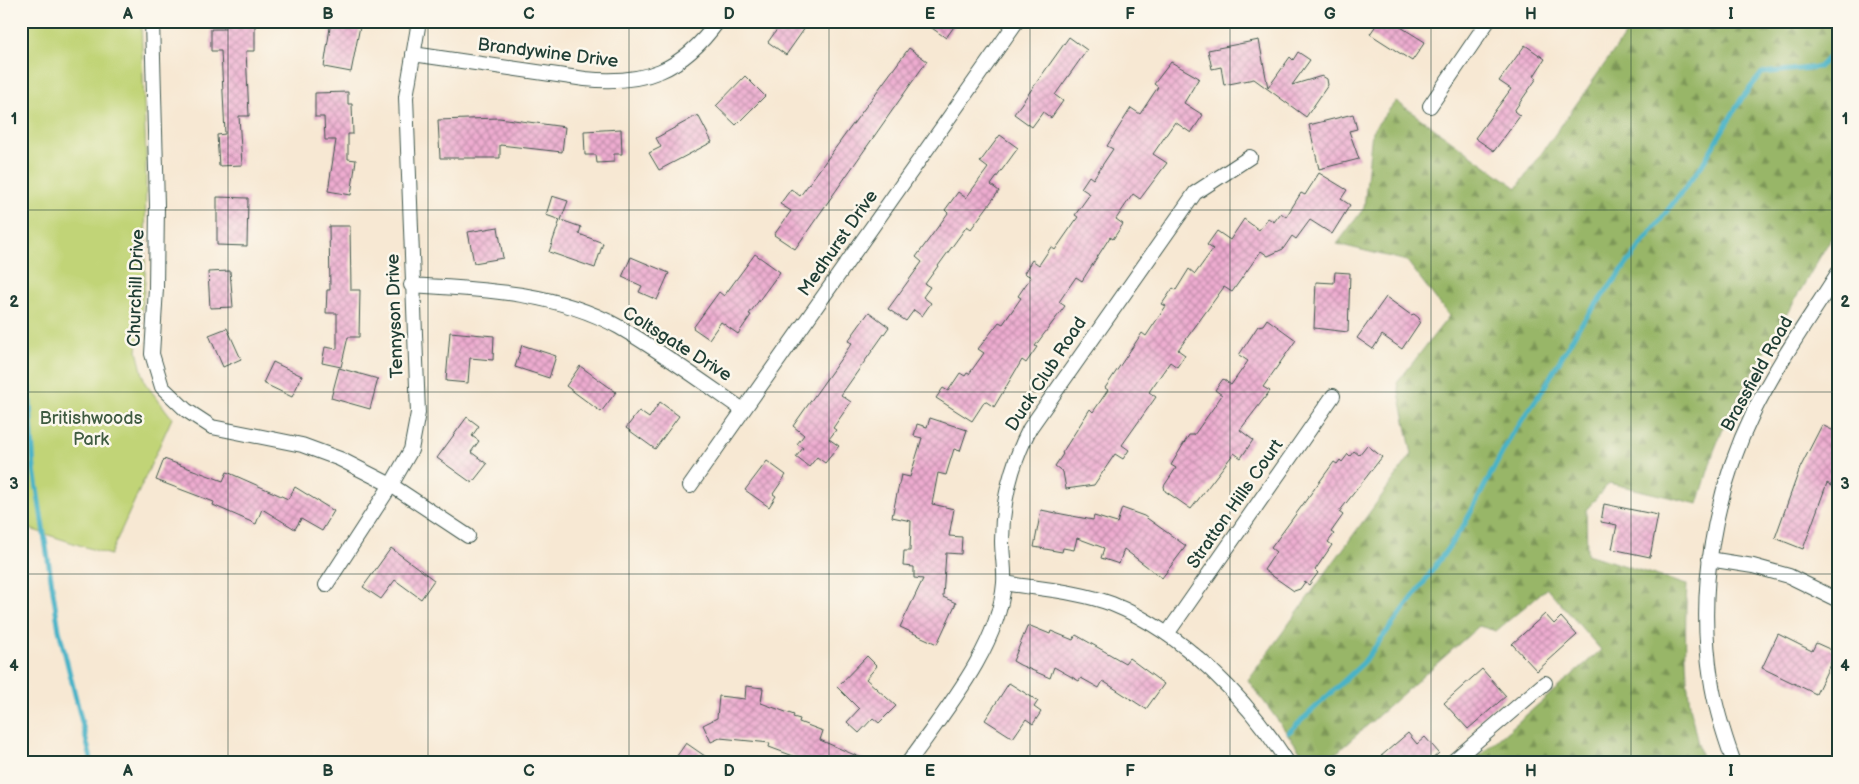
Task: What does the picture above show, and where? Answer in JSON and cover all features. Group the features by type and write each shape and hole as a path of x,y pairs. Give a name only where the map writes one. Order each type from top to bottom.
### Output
{"street":[{"name":"Churchill Drive","path":"152,21 157,205 156,288 152,354 162,387 186,410 212,427 302,445 340,459 391,485 468,536"},
{"name":"Tennyson Drive","path":"326,585 391,485 411,450 418,413 411,285 406,98 419,21"},
{"name":"Brandywine Drive","path":"413,54 585,79 614,82 638,80 660,73 692,52 718,21"},
{"name":"Medhurst Drive","path":"690,486 1017,21"},
{"path":"1430,106 1488,21"},
{"name":"Duck Club Road","path":"908,763 947,708 982,650 995,618 1004,583 1002,542 1006,497 1019,450 1030,428 1195,193 1250,157"},
{"name":"Brassfield Road","path":"1734,763 1721,725 1711,680 1706,604 1709,559 1724,491 1753,413 1790,349 1838,273"},
{"name":"Coltsgate Drive","path":"411,285 500,290 550,301 583,312 618,327 743,410"},
{"name":"Stratton Hills Court","path":"1167,634 1333,396"},
{"path":"1709,559 1752,566 1789,576 1838,600"},
{"path":"1004,583 1084,596 1111,604 1167,634 1194,656 1241,702 1288,763"},
{"path":"1451,763 1545,683"}],"green space":[{"name":"Britishwoods Park","path":"21,21 141,21 146,159 145,282 137,351 145,383 172,418 110,555 21,526"},
{"path":"1635,21 1838,21 1838,226 1729,413 1714,451 1698,504 1609,483 1586,510 1587,554 1687,585 1686,652 1689,697 1697,741 1704,763 1471,763 1601,650 1547,588 1496,631 1479,626 1325,763 1309,763 1248,680 1412,454 1397,383 1449,316 1407,261 1337,244 1364,208 1372,131 1396,101 1517,188"}],"building":[{"path":"224,21 255,21 255,51 246,51 249,116 239,116 242,165 219,166 217,135 225,134 221,51 211,51 211,29 224,29"},
{"path":"331,21 361,21 351,72 324,67"},
{"path":"783,21 810,21 786,55 768,42"},
{"path":"922,21 958,21 946,38"},
{"path":"1379,21 1391,21 1425,42 1412,61 1370,34"},
{"path":"1069,37 1087,50 1055,95 1063,101 1051,118 1043,112 1032,127 1014,114"},
{"path":"1259,40 1268,88 1290,57 1293,60 1298,52 1310,60 1292,85 1322,76 1327,79 1328,85 1306,117 1254,79 1224,85 1221,67 1212,69 1208,50"},
{"path":"1525,45 1545,59 1534,76 1537,78 1514,111 1520,116 1494,151 1475,138 1511,89 1499,81"},
{"path":"909,48 927,61 795,249 774,235 791,211 780,204 791,189 800,196"},
{"path":"1171,62 1199,78 1184,103 1203,115 1191,133 1175,122 1153,154 1167,163 1140,199 1133,194 1116,219 1123,224 1113,239 1110,237 1082,281 1076,277 1059,302 1065,306 1035,346 1037,347 1026,363 1022,360 994,407 985,401 972,421 936,398 943,388 948,391 960,373 965,376 967,373 969,374 984,353 978,349 999,322 1003,324 1021,298 1018,296 1031,277 1024,273 1032,260 1039,265 1051,247 1055,250 1078,217 1075,215 1090,194 1081,188 1089,176 1093,179 1113,149 1107,146 1131,108 1140,114 1158,87 1154,84"},
{"path":"745,76 765,96 736,125 716,106"},
{"path":"348,92 348,104 352,104 353,134 348,134 348,159 356,160 351,195 328,191 336,140 325,140 324,117 315,117 315,93"},
{"path":"1353,114 1357,129 1349,131 1359,159 1319,169 1309,125"},
{"path":"698,115 712,142 659,170 649,153 661,147 656,138"},
{"path":"499,118 565,127 562,152 500,145 500,158 440,158 438,120"},
{"path":"621,129 622,154 614,154 614,162 597,163 596,155 585,155 584,131"},
{"path":"1000,135 1018,148 991,185 999,191 971,229 967,226 925,284 930,287 923,297 931,303 922,316 914,310 906,321 888,309 922,262 916,257 948,213 945,210 958,192 966,198 988,168 980,162"},
{"path":"1319,173 1347,190 1341,199 1350,205 1332,234 1310,220 1296,239 1292,236 1283,249 1268,256 1261,251 1232,292 1224,287 1178,350 1185,355 1177,367 1170,362 1149,392 1156,397 1122,445 1129,450 1123,459 1115,454 1094,485 1066,489 1063,472 1055,466 1062,453 1090,409 1093,412 1108,390 1105,388 1142,333 1146,336 1166,306 1162,304 1173,288 1176,290 1189,269 1195,274 1213,249 1207,245 1217,231 1230,240 1244,219 1259,230 1268,218 1274,222 1281,213 1286,217 1301,193 1305,195"},
{"path":"552,196 568,201 561,220 581,227 579,234 603,243 595,268 549,252 560,220 546,215"},
{"path":"217,197 248,198 247,246 217,245"},
{"path":"329,226 350,226 351,290 360,290 359,337 348,337 341,367 322,363 325,347 337,349 337,313 326,313 327,290 330,290"},
{"path":"498,227 503,258 474,263 468,232"},
{"path":"755,254 780,272 749,314 751,315 738,334 721,322 709,339 693,328 719,292 724,296"},
{"path":"631,257 669,273 657,300 639,292 642,286 622,277"},
{"path":"230,271 233,307 210,308 208,272"},
{"path":"1335,272 1350,273 1348,332 1314,328 1316,282 1334,283"},
{"path":"1386,297 1411,315 1414,314 1419,318 1420,322 1402,349 1382,335 1373,349 1357,338"},
{"path":"869,312 889,327 841,395 851,402 833,428 836,430 829,439 839,446 825,463 817,457 809,467 796,457 803,448 797,444 804,435 793,426 852,343 848,341"},
{"path":"1267,319 1296,340 1263,387 1270,391 1240,430 1253,440 1241,458 1234,453 1191,509 1165,491 1164,486 1176,468 1171,465 1189,435 1194,435 1222,395 1215,390 1223,379 1231,385 1248,361 1239,355 1258,326 1263,325"},
{"path":"227,328 241,359 223,367 209,335"},
{"path":"450,332 494,336 493,360 470,358 468,383 446,381"},
{"path":"522,345 556,356 549,378 515,367"},
{"path":"273,362 302,376 292,397 263,383"},
{"path":"580,366 616,392 601,412 566,386"},
{"path":"339,368 378,379 370,409 331,398"},
{"path":"660,402 679,416 655,449 626,428 639,411 649,418"},
{"path":"467,417 479,426 472,436 479,441 471,452 487,464 472,483 437,458"},
{"path":"930,418 967,430 960,451 954,449 946,475 938,473 932,504 954,509 949,536 962,537 961,554 946,553 943,597 956,603 937,644 900,627 923,579 914,578 914,567 903,566 904,551 910,551 911,521 892,517 901,475 910,477 922,438 914,436 917,424 927,427"},
{"path":"1822,425 1838,433 1838,489 1827,483 1803,549 1775,538 1800,468"},
{"path":"1367,445 1382,457 1339,512 1343,515 1331,532 1334,534 1328,542 1332,545 1315,570 1318,573 1309,585 1305,582 1300,589 1294,591 1264,570 1276,552 1271,548 1334,462 1337,464 1340,460 1342,462 1348,454 1350,456 1354,451 1359,455"},
{"path":"164,459 223,481 227,472 288,499 295,487 334,511 322,531 301,519 295,529 262,509 256,524 213,505 214,502 156,480"},
{"path":"767,461 786,475 773,494 776,496 769,507 745,490"},
{"path":"1604,504 1658,515 1650,557 1612,549 1617,525 1601,522"},
{"path":"1122,508 1144,516 1186,546 1162,578 1124,549 1119,564 1101,558 1104,548 1077,538 1074,550 1063,548 1062,552 1034,547 1041,510 1093,520 1094,516 1117,523"},
{"path":"391,548 434,580 421,599 395,580 381,599 363,587"},
{"path":"1545,614 1554,624 1561,617 1577,635 1537,671 1512,644"},
{"path":"1028,625 1050,634 1051,631 1073,640 1076,635 1125,663 1129,658 1164,684 1146,709 1103,681 1099,688 1081,678 1079,681 1054,667 1050,678 1020,665 1013,661"},
{"path":"1778,634 1812,651 1816,643 1836,652 1816,694 1762,668"},
{"path":"867,656 877,666 866,679 896,706 879,723 873,718 859,733 847,722 859,709 837,687"},
{"path":"1482,669 1506,696 1468,729 1444,703"},
{"path":"1009,683 1038,701 1034,707 1041,712 1033,724 1026,719 1013,738 985,720"},
{"path":"746,686 763,688 761,703 794,715 793,717 800,719 799,722 823,731 820,740 873,763 794,763 796,757 769,747 770,743 720,738 711,742 703,725 717,718 719,696 745,699"},
{"path":"1408,733 1417,744 1425,737 1439,753 1428,763 1373,763"},
{"path":"686,743 715,763 672,763"}],"waterway":[{"path":"1289,732 1363,663 1420,588 1464,525 1511,436 1542,391 1579,327 1702,165 1742,98 1762,73 1819,67 1838,48"},
{"path":"21,249 34,469 59,630 92,763"},
{"path":"1238,763 1258,755"}]}
